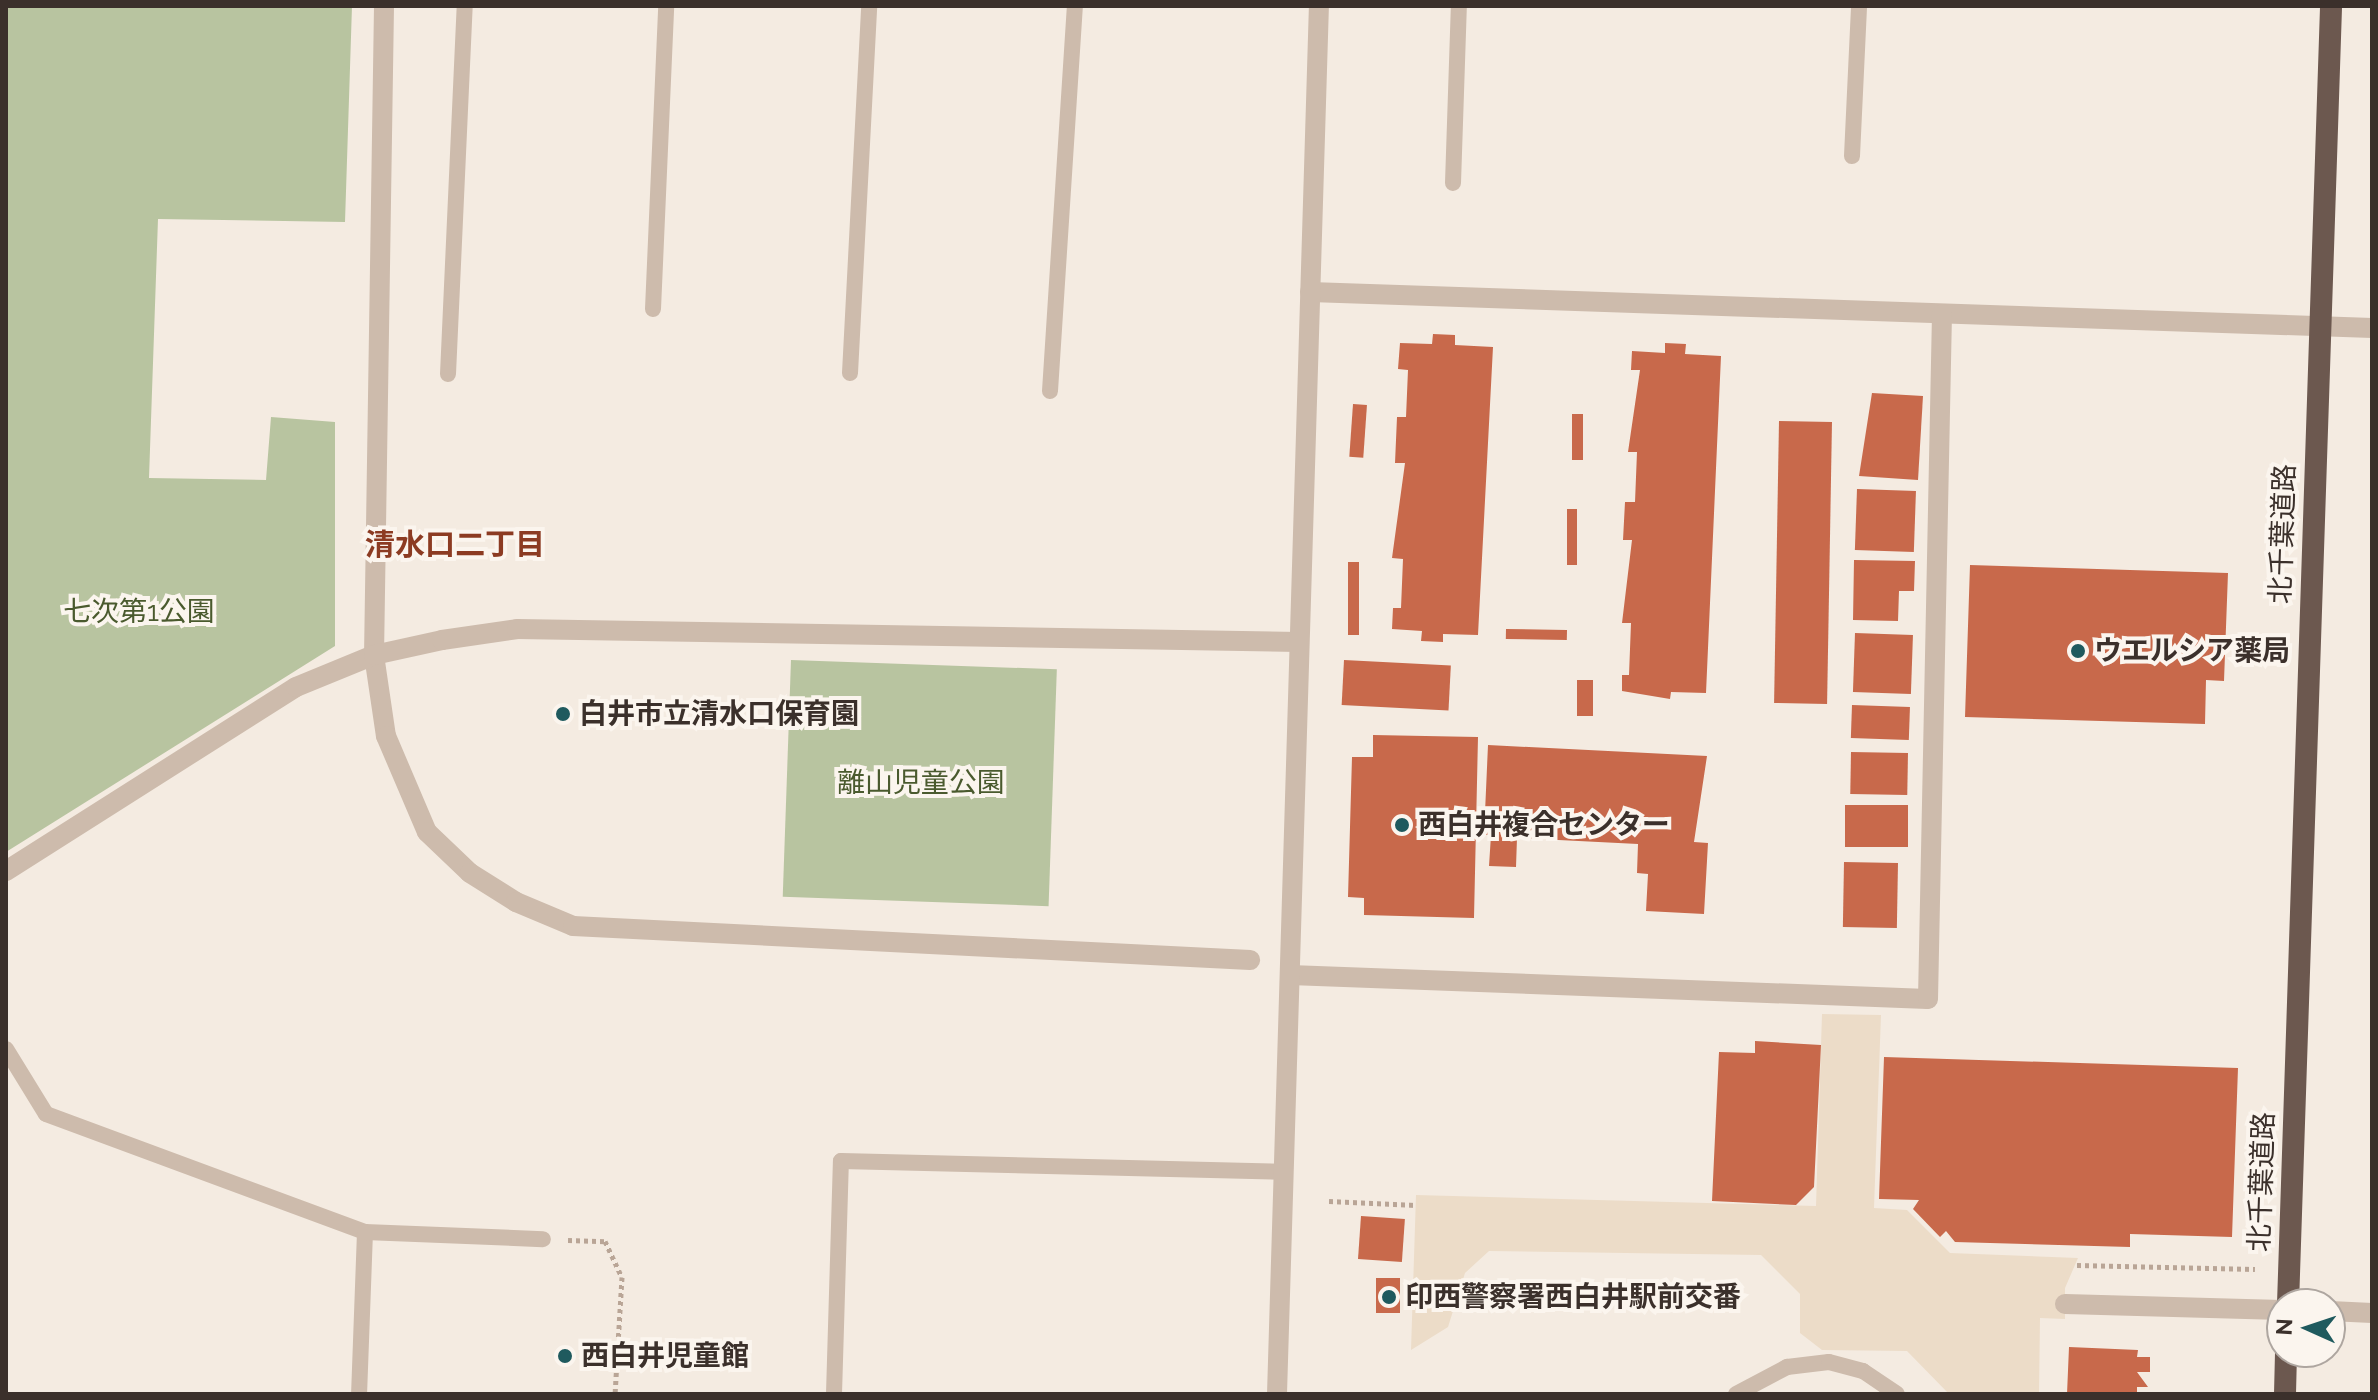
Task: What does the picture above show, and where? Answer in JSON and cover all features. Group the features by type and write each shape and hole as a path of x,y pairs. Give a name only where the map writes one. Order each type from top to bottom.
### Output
{"highway":[{"name":"北千葉道路","path":"2289,1288 2331,6"},
{"path":"2285,1394 2286,1368"}],"street":[{"path":"384,6 374,655 386,736 427,832 493,888 573,926 1250,960"},
{"path":"1277,1394 1319,6"},
{"path":"1310,292 2372,328"},
{"path":"1290,975 1928,999 1942,314"},
{"path":"6,871 296,687 374,655 517,629 1299,642"},
{"path":"2065,1304 2266,1309"},
{"path":"2346,1312 2372,1313"}],"lane":[{"path":"448,374 465,6"},
{"path":"653,309 666,6"},
{"path":"850,373 869,6"},
{"path":"1050,391 1075,6"},
{"path":"1453,183 1459,6"},
{"path":"1852,156 1859,6"},
{"path":"6,1049 46,1114 365,1232 543,1239"},
{"path":"834,1394 841,1161 1284,1172"},
{"path":"359,1394 365,1232"},
{"path":"1736,1394 1787,1367 1829,1362 1863,1371 1897,1394"}],"path":[{"path":"1329,1201 1416,1205"},
{"path":"543,1239 605,1241 622,1277 615,1394"},
{"path":"2077,1265 2255,1269"}],"green space":[{"name":"七次第1公園","path":"6,6 352,6 345,222 158,219 149,478 266,480 271,417 335,422 335,646 6,852"},
{"name":"離山児童公園","path":"791,660 1057,669 1049,906 783,897"}],"shaded area":[{"path":"1822,1014 1881,1015 1874,1208 1907,1210 1950,1253 2078,1258 2065,1288 2065,1319 2040,1318 2039,1394 1949,1394 1907,1351 1822,1350 1800,1333 1800,1294 1761,1255 1489,1251 1465,1273 1448,1327 1411,1350 1416,1195 1816,1206"}],"building":[{"path":"1433,334 1455,335 1455,345 1493,347 1478,635 1443,634 1443,642 1421,641 1422,631 1392,629 1393,608 1401,608 1403,559 1392,558 1405,463 1395,463 1397,417 1406,417 1408,370 1398,369 1400,343 1432,344"},
{"path":"1665,343 1686,344 1685,354 1721,356 1706,693 1671,692 1670,699 1622,691 1622,675 1629,675 1631,623 1622,623 1632,540 1623,540 1625,502 1635,502 1637,452 1628,452 1640,370 1631,370 1632,351 1665,353"},
{"path":"1872,393 1923,396 1918,480 1859,476"},
{"path":"1353,404 1367,405 1363,458 1349,457"},
{"path":"1572,414 1583,414 1583,460 1572,460"},
{"path":"1779,421 1832,422 1827,704 1774,703"},
{"path":"1857,489 1916,491 1914,552 1855,550"},
{"path":"1567,509 1577,509 1577,565 1567,565"},
{"path":"1854,560 1915,561 1914,591 1899,591 1898,621 1853,620"},
{"path":"1348,562 1359,562 1359,635 1348,635"},
{"path":"1970,565 2228,573 2224,681 2206,680 2205,724 1965,717"},
{"path":"1506,629 1567,630 1567,640 1506,639"},
{"path":"1855,633 1913,635 1911,694 1853,692"},
{"path":"1344,660 1451,666 1448,711 1342,705"},
{"path":"1577,680 1593,680 1593,716 1577,716"},
{"path":"1852,705 1910,707 1909,740 1851,738"},
{"path":"1373,735 1478,737 1474,918 1364,915 1364,898 1348,897 1352,757 1373,757"},
{"path":"1488,745 1707,756 1694,842 1708,843 1704,914 1646,911 1648,874 1637,873 1638,844 1517,838 1516,867 1489,866 1491,835 1484,835"},
{"path":"1851,752 1908,753 1907,795 1850,794"},
{"path":"1845,805 1908,805 1908,847 1845,847"},
{"path":"1844,862 1898,863 1897,928 1843,927"},
{"path":"1755,1041 1821,1045 1814,1187 1796,1205 1712,1201 1719,1052 1755,1053"},
{"path":"1884,1057 2238,1068 2232,1237 2130,1234 2130,1247 1955,1242 1946,1231 1940,1237 1913,1209 1919,1200 1879,1199"},
{"path":"1361,1216 1405,1219 1402,1262 1358,1259"},
{"path":"1376,1278 1400,1278 1400,1313 1376,1313"},
{"path":"2069,1347 2138,1350 2137,1357 2150,1357 2150,1372 2137,1372 2148,1387 2137,1387 2137,1394 2067,1394"}],"place":[{"name":"ウエルシア薬局","path":"2078,651"},
{"name":"白井市立清水口保育園","path":"563,714"},
{"name":"西白井複合センター","path":"1402,825"},
{"name":"印西警察署西白井駅前交番","path":"1389,1297"},
{"name":"西白井児童館","path":"565,1356"}],"district":[{"name":"清水口二丁目","path":"455,545"}]}
